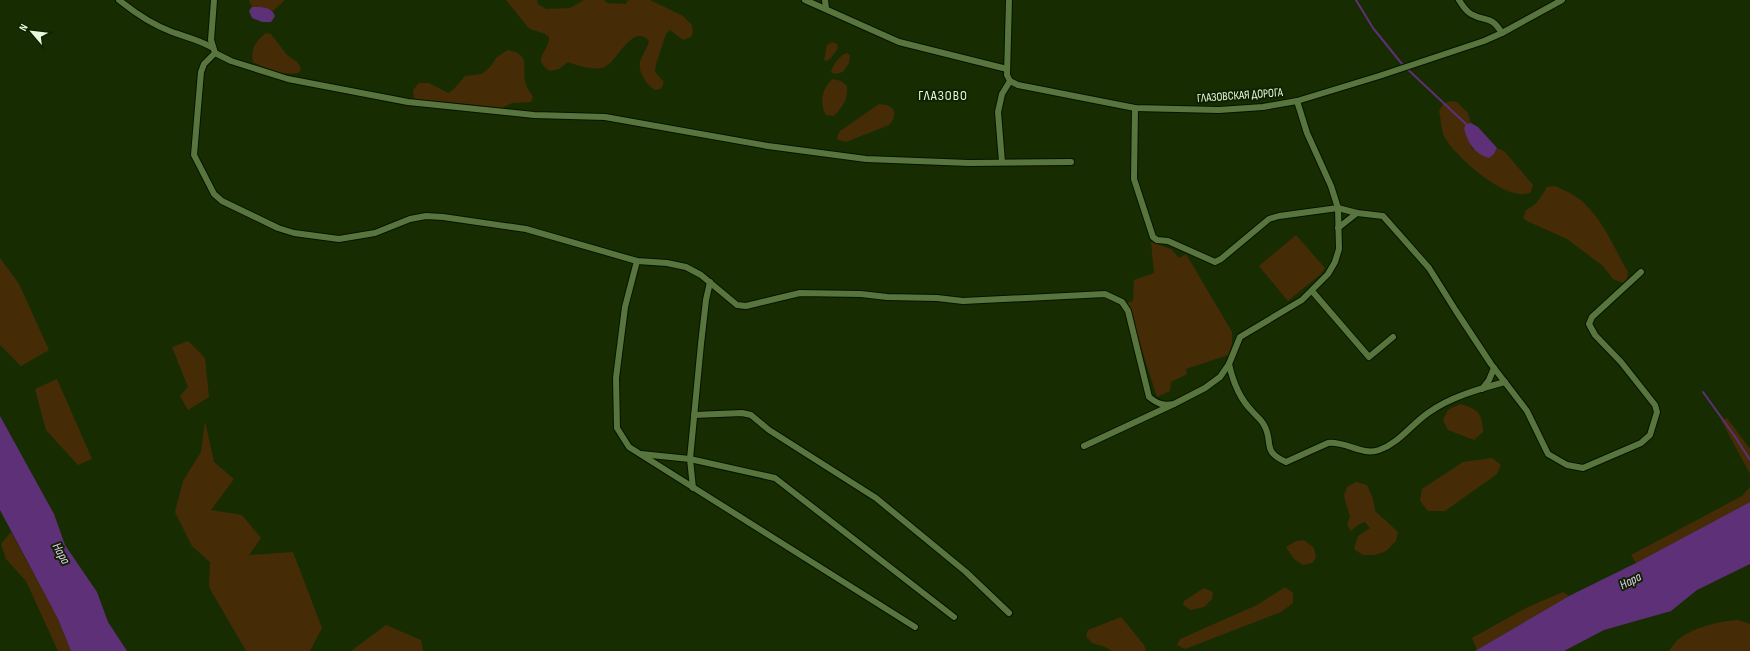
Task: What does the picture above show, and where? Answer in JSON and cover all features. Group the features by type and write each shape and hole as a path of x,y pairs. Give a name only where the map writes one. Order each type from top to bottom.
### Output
{"street":[{"path":"119,0 136,13 156,24 171,32 204,43 214,51 232,61 288,79 408,102 534,115 604,117 768,146 866,159 1071,162"},
{"path":"214,0 212,40 214,51 204,64 201,72 194,154 214,194 222,201 244,212 294,233 339,239 375,233 410,219 426,216 526,229 637,261 667,263 686,267 701,275 737,305 746,306 800,293 861,294 887,298 937,298 963,301 1105,294 1122,302 1128,311 1149,397 1165,406 1174,404"},
{"path":"805,0 826,8 899,42 1007,69"},
{"path":"826,0 826,8"},
{"path":"1002,162 998,112 1002,94 1010,81 1007,74 1009,0"},
{"path":"1459,0 1466,11 1472,15 1492,20 1502,33"},
{"name":"ГЛАЗОВСКАЯ ДОРОГА","path":"1010,81 1018,85 1135,108 1219,110 1263,107 1297,101 1379,76 1484,41 1502,33 1562,0"},
{"path":"1084,446 1205,388 1220,377 1229,364 1240,337 1274,318 1312,291 1328,274 1335,262 1339,249 1338,208 1331,186 1307,133 1297,101"},
{"path":"1135,108 1134,179 1150,233 1153,237 1157,240 1168,241 1215,262 1221,259 1269,219 1279,216 1338,208 1357,213 1383,216 1429,268 1494,368 1528,411 1548,454 1567,465 1583,468 1647,439 1650,435 1657,412 1655,405 1617,358 1595,335 1589,324 1592,317 1641,272"},
{"path":"1338,228 1357,213"},
{"path":"637,261 625,307 616,378 617,428 629,447 915,626"},
{"path":"693,488 690,458 704,314 710,282"},
{"path":"1312,291 1369,357 1393,337"},
{"path":"1229,364 1234,385 1251,411 1265,426 1269,447 1280,459 1286,462 1328,443 1335,442 1369,452 1380,450 1396,441 1427,414 1440,405 1505,382"},
{"path":"1482,389 1490,380 1494,368"},
{"path":"694,415 751,415 769,430 876,498 966,572 1009,613"},
{"path":"639,454 690,458 775,478 954,617"}],"shaded area":[{"path":"249,0 285,0 273,11 264,7 252,7"},
{"path":"506,0 537,0 538,4 546,9 570,8 584,0 604,0 607,3 626,4 628,0 650,0 683,16 692,25 693,32 691,37 683,40 670,30 666,34 656,64 655,72 664,82 661,89 655,90 646,82 640,70 640,62 649,41 643,37 637,36 631,39 605,67 592,68 568,62 559,69 550,71 544,67 541,59 549,42 549,37 545,34 530,29"},
{"path":"266,33 271,34 287,55 297,62 301,68 300,72 288,74 282,73 269,70 253,62 253,49 259,39"},
{"path":"832,42 837,44 838,48 831,58 827,61 824,60 827,45"},
{"path":"508,50 515,52 523,58 525,82 533,97 531,102 512,103 502,108 417,100 414,98 413,90 419,83 429,83 448,93 453,90 465,76 482,74 490,67 497,57"},
{"path":"847,53 850,55 849,63 843,72 835,74 831,72 837,60"},
{"path":"833,79 841,81 847,86 847,95 844,102 834,116 826,115 822,101 826,86"},
{"path":"1450,101 1457,102 1468,113 1471,123 1466,124 1464,128 1472,149 1494,154 1497,148 1505,152 1533,185 1531,192 1521,194 1510,192 1497,186 1471,167 1451,146 1445,138 1439,111 1443,104"},
{"path":"879,104 887,105 893,109 894,117 889,125 846,142 838,140 837,137 840,131"},
{"path":"1554,186 1567,191 1578,198 1598,219 1628,272 1627,279 1623,283 1613,279 1603,266 1567,239 1523,218 1526,210 1536,203 1547,187"},
{"path":"1296,235 1325,268 1321,274 1288,301 1259,266"},
{"path":"1151,242 1171,249 1179,258 1186,254 1232,332 1232,344 1228,355 1186,369 1187,374 1171,382 1170,391 1157,397 1127,303 1133,301 1134,280 1154,273"},
{"path":"0,258 19,284 49,350 21,366 0,345"},
{"path":"188,341 205,358 209,397 188,410 180,396 188,387 172,347"},
{"path":"57,379 92,459 78,465 46,430 35,389"},
{"path":"1460,404 1475,410 1482,420 1483,432 1474,440 1448,430 1443,420 1448,410"},
{"path":"1727,418 1750,449 1750,474 1721,420"},
{"path":"205,421 214,462 234,479 211,510 242,515 261,538 249,555 293,552 322,628 310,651 246,651 209,587 210,562 192,546 175,512 183,481 201,452"},
{"path":"1492,458 1501,465 1497,474 1445,511 1428,511 1420,501 1422,489 1463,462"},
{"path":"1356,482 1367,485 1373,499 1375,511 1398,532 1396,541 1386,551 1375,555 1363,555 1354,549 1358,536 1370,528 1365,522 1358,525 1351,531 1347,525 1350,517 1344,496 1347,487"},
{"path":"1750,487 1750,502 1636,563 1631,555 1742,496"},
{"path":"11,532 58,619 71,651 58,651 26,581 6,559 1,544"},
{"path":"1304,540 1314,548 1316,558 1312,563 1303,565 1294,559 1286,547 1296,541"},
{"path":"1285,587 1293,593 1293,603 1281,612 1185,649 1177,645 1180,639 1257,605"},
{"path":"1204,588 1213,592 1212,599 1204,607 1191,610 1183,605 1184,601"},
{"path":"1563,592 1569,596 1477,650 1472,638 1528,607"},
{"path":"1121,617 1144,645 1146,651 1112,651 1092,643 1086,636 1088,630"},
{"path":"1738,620 1750,624 1750,651 1669,651 1678,640 1692,631 1715,623"},
{"path":"386,625 421,640 423,651 351,651"}],"water":[{"path":"252,7 263,7 269,9 275,16 271,22 262,22 252,18 249,11"},
{"path":"1471,123 1478,127 1497,148 1494,154 1489,158 1483,156 1475,150 1469,143 1464,128 1466,124"},
{"name":"Нара","path":"0,416 54,514 65,545 97,592 108,622 127,651 71,651 58,619 0,510"},
{"name":"Нара","path":"1750,502 1750,564 1697,590 1671,611 1604,630 1564,651 1475,651 1569,596 1636,563"}],"waterway":[{"path":"1356,0 1373,28 1402,64 1466,124"},
{"path":"1703,392 1750,460"}],"district":[{"name":"ГЛАЗОВО","path":"943,95"}]}
